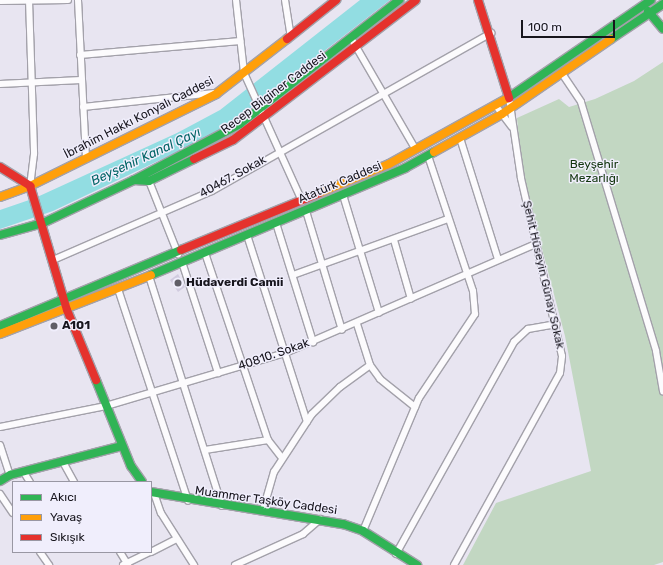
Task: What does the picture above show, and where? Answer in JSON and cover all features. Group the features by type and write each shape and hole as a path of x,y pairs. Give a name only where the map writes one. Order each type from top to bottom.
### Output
{"street":[{"path":"30,0 31,85 34,154 30,186 43,221 67,310 122,446 141,481"},
{"path":"0,1 68,0"},
{"path":"78,0 86,159"},
{"path":"236,0 244,73 261,114 302,201"},
{"path":"285,0 290,36"},
{"name":"İbrahim Hakkı Konyalı Caddesi","path":"0,197 30,186 218,92 336,0"},
{"name":"Recep Bilginer Caddesi","path":"134,180 149,181 222,146 351,38 399,0"},
{"name":"Recep Bilginer Caddesi","path":"0,235 43,221 134,180 210,142 261,114 358,45 416,0"},
{"path":"478,0 491,33 509,98 513,107 512,126"},
{"name":"Atatürk Caddesi","path":"0,326 65,302 302,201 416,150 509,98 651,0"},
{"name":"Atatürk Caddesi","path":"0,334 67,310 306,211 428,156 502,114 563,75 651,14 663,4"},
{"path":"643,6 662,24"},
{"name":"40467. Sokak","path":"53,260 161,211 212,191 491,33"},
{"path":"351,38 358,45 416,150"},
{"path":"80,55 240,41"},
{"path":"563,75 581,102 656,351 663,391"},
{"path":"0,84 31,85 81,80"},
{"path":"83,107 218,92"},
{"path":"496,106 512,126"},
{"name":"Şehit Hüseyin Günay Sokak","path":"454,565 560,373 562,356 557,324 536,244 512,126"},
{"path":"460,138 498,259"},
{"path":"363,532 415,407 475,314 473,290 466,275 428,156"},
{"path":"0,167 30,186"},
{"path":"149,181 178,254"},
{"path":"343,195 379,313"},
{"path":"306,211 342,330"},
{"path":"293,275 361,253 448,219"},
{"path":"276,223 313,342"},
{"path":"247,235 307,422"},
{"path":"394,240 411,298"},
{"name":"40810. Sokak","path":"0,427 106,406 285,353 357,324 498,259 536,244"},
{"path":"205,253 268,440 282,458"},
{"path":"182,262 218,373"},
{"path":"149,276 222,506"},
{"path":"118,289 188,501"},
{"path":"357,324 370,365 380,379 415,407"},
{"path":"396,554 521,332 557,324"},
{"path":"263,510 282,458 307,422 340,387 370,365"},
{"path":"205,450 268,440"},
{"path":"0,445 10,475"},
{"path":"0,481 10,475 23,471 122,446"},
{"path":"63,462 73,481"},
{"path":"23,471 29,481"},
{"path":"0,494 12,512"},
{"path":"153,494 176,539 194,565"},
{"name":"Muammer Taşköy Caddesi","path":"153,494 188,501 263,510 320,519 363,532 412,564"},
{"path":"234,565 303,534 320,519"},
{"path":"152,551 176,539"},
{"path":"41,553 49,565"},
{"path":"120,553 126,564 149,553"}],"green space":[{"name":"Beyşehir Mezarlığı","path":"663,62 663,562 654,565 463,565 496,503 591,471 565,336 522,173 517,118 559,99 569,107 595,99 634,81"}],"water":[{"name":"Beyşehir Kanal Çayı","path":"360,0 390,0 221,131 53,211 0,229 0,210 35,198 177,133 220,110"}],"building":[{"name":"Hüdaverdi Camii","path":"178,274 185,287 178,292 170,280"}],"traffic: fast":[{"path":"194,159 149,181 134,180 240,124 399,0"},
{"path":"508,98 651,0"},
{"path":"611,39 663,4"},
{"path":"648,11 663,29"},
{"path":"151,275 405,168 434,152"},
{"path":"0,235 43,223 134,180"},
{"path":"0,326 181,250"},
{"path":"96,380 131,466 141,481"},
{"path":"0,481 10,475 122,446"},
{"path":"152,492 343,524 363,531 417,565"}],"traffic: slow":[{"path":"0,197 30,186 216,94 287,39"},
{"path":"434,152 502,114 611,39"},
{"path":"319,193 389,164 508,98"},
{"path":"0,334 151,275"}],"traffic: jam":[{"path":"287,39 336,0"},
{"path":"194,159 233,140 416,0"},
{"path":"478,0 509,98"},
{"path":"0,167 30,186 67,310 96,380"},
{"path":"181,250 319,193"}],"place":[{"name":"Hüdaverdi Camii","path":"178,283"},
{"name":"A101","path":"54,326"}]}
